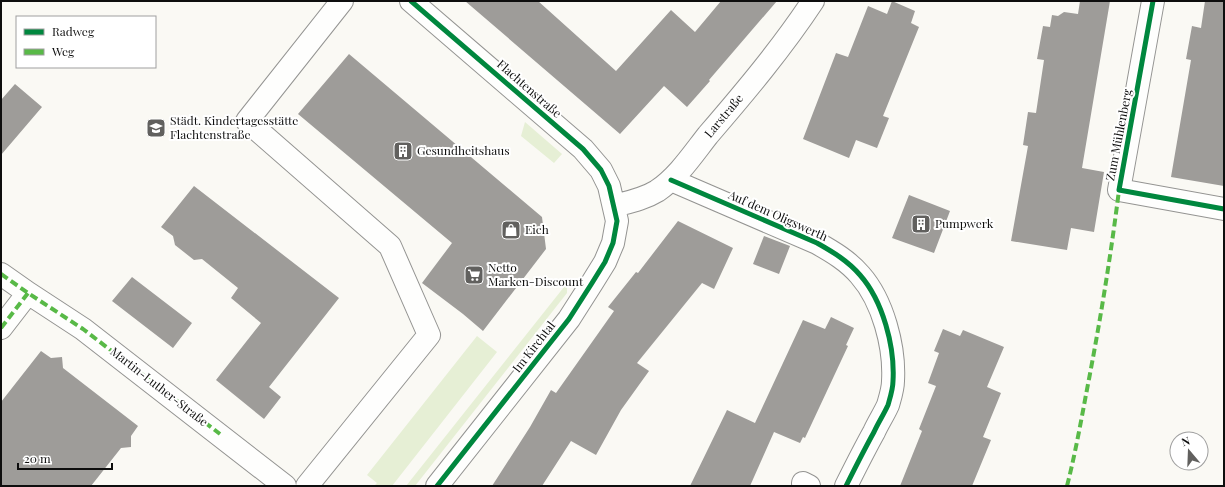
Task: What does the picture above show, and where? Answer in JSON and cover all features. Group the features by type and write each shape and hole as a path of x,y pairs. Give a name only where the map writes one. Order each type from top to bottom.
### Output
{"street":[{"path":"307,486 429,335 390,246 247,121 342,1"},
{"name":"Flachtenstraße","path":"411,1 583,149 602,170 609,186 614,206"},
{"name":"Larstraße","path":"614,206 637,200 656,191 671,180 775,54 798,24 813,1"},
{"name":"Zum Mühlenberg","path":"1153,1 1119,190 1224,209"},
{"name":"Auf dem Oligswerth","path":"671,180 831,250 842,258 872,290 879,306 889,339 894,365 893,383 887,406 846,486"},
{"name":"Im Kirchtal","path":"437,486 569,319 592,283 605,262 613,243 616,221 614,206"},
{"name":"Martin-Luther-Straße","path":"1,274 83,329 285,486"},
{"path":"1,328 28,293"}],"green space":[{"path":"525,122 562,154 554,163 521,136"},
{"path":"564,287 567,287 567,293 415,486 406,486"},
{"path":"477,336 497,352 392,486 374,486 377,483 367,475"}],"building":[{"path":"465,1 538,1 616,71 671,10 695,32 721,1 777,1 687,107 664,86 620,134"},
{"path":"892,1 915,11 911,23 919,27 883,116 889,118 877,148 856,140 849,158 803,139 836,53 848,57 868,6 887,14"},
{"path":"1080,1 1110,1 1082,168 1104,172 1094,232 1071,228 1067,250 1011,241 1028,146 1023,145 1028,112 1036,113 1044,60 1037,59 1043,26 1050,27 1052,15 1058,16 1064,12 1078,14"},
{"path":"1205,1 1224,1 1224,186 1171,177 1191,60 1186,59 1192,26 1201,28"},
{"name":"Gesundheitshaus","path":"349,54 542,217 546,249 483,331 422,283 452,243 298,114"},
{"path":"15,84 42,107 1,155 1,100"},
{"path":"194,186 339,298 269,387 281,397 264,419 216,380 261,323 231,298 238,288 202,259 194,260 175,245 173,236 161,227"},
{"name":"Pumpwerk","path":"909,195 950,211 934,253 892,238"},
{"path":"678,221 733,248 714,289 702,283 637,363 649,371 621,410 596,455 571,441 542,486 492,486 530,427 551,390 556,393 614,311 608,307 636,272 638,273"},
{"path":"764,236 790,246 779,274 753,264"},
{"path":"132,277 192,323 173,348 112,301"},
{"path":"831,317 854,328 846,345 848,346 805,438 803,437 800,443 774,432 750,486 690,486 727,410 755,423 803,320 825,329"},
{"path":"943,329 960,336 963,330 1004,347 987,387 1001,393 983,437 991,440 972,486 900,486 922,431 919,429 936,386 928,383 939,353 934,351"},
{"path":"41,351 51,358 62,357 63,368 138,426 131,436 131,447 121,448 91,486 1,486 1,402"}],"marked path":[{"path":"1067,486 1079,433 1098,332 1119,190"},
{"path":"1,274 83,329 220,434"},
{"path":"1,328 28,293"}],"cycle path":[{"path":"411,1 583,149 601,170 609,186 617,221 613,243 605,262 569,319 437,486"},
{"path":"1153,1 1119,190 1224,209"},
{"path":"671,180 823,246 850,265 860,275 875,298 890,339 893,381 888,405 846,486"}],"place":[{"name":"Städt. Kindertagesstätte Flachtenstraße","path":"156,128"},
{"name":"Gesundheitshaus","path":"403,151"},
{"name":"Pumpwerk","path":"921,224"},
{"name":"Eich","path":"511,230"},
{"name":"Netto Marken-Discount","path":"474,275"}]}
